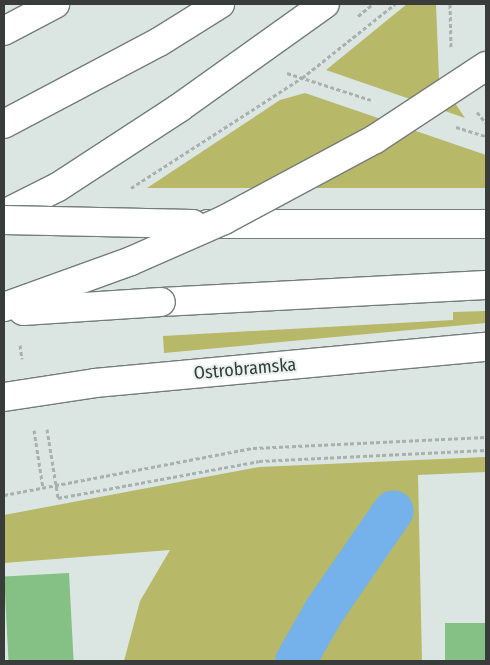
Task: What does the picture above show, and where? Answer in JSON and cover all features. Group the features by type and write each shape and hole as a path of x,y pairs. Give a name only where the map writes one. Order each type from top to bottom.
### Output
{"main road":[{"path":"4,32 55,4"},
{"path":"4,124 160,42 220,4"},
{"path":"4,214 58,187 171,113 325,4"},
{"path":"4,308 113,268 224,220 374,139 486,66"},
{"path":"4,220 193,224 486,224"},
{"path":"4,312 486,285"},
{"name":"Ostrobramska","path":"4,397 94,383 486,347"}],"path":[{"path":"351,21 373,4"},
{"path":"128,190 302,78 395,4"},
{"path":"277,78 292,66"},
{"path":"19,341 22,359"},
{"path":"48,429 58,498 259,461 486,450"},
{"path":"34,430 44,488"},
{"path":"4,495 252,448 486,437"}],"shaded area":[{"path":"407,4 436,4 439,79 465,118 326,70"},
{"path":"305,93 486,155 486,188 147,188 280,100"},
{"path":"486,311 486,323 164,353 163,336 453,320 453,312"},
{"path":"486,457 486,472 418,475 422,661 124,661 140,601 170,550 4,563 4,515 259,467"}],"building":[{"path":"69,573 74,661 9,661 4,576"},
{"path":"445,623 486,623 486,661 445,661"}],"waterway":[{"path":"295,661 324,610 393,510"}]}
